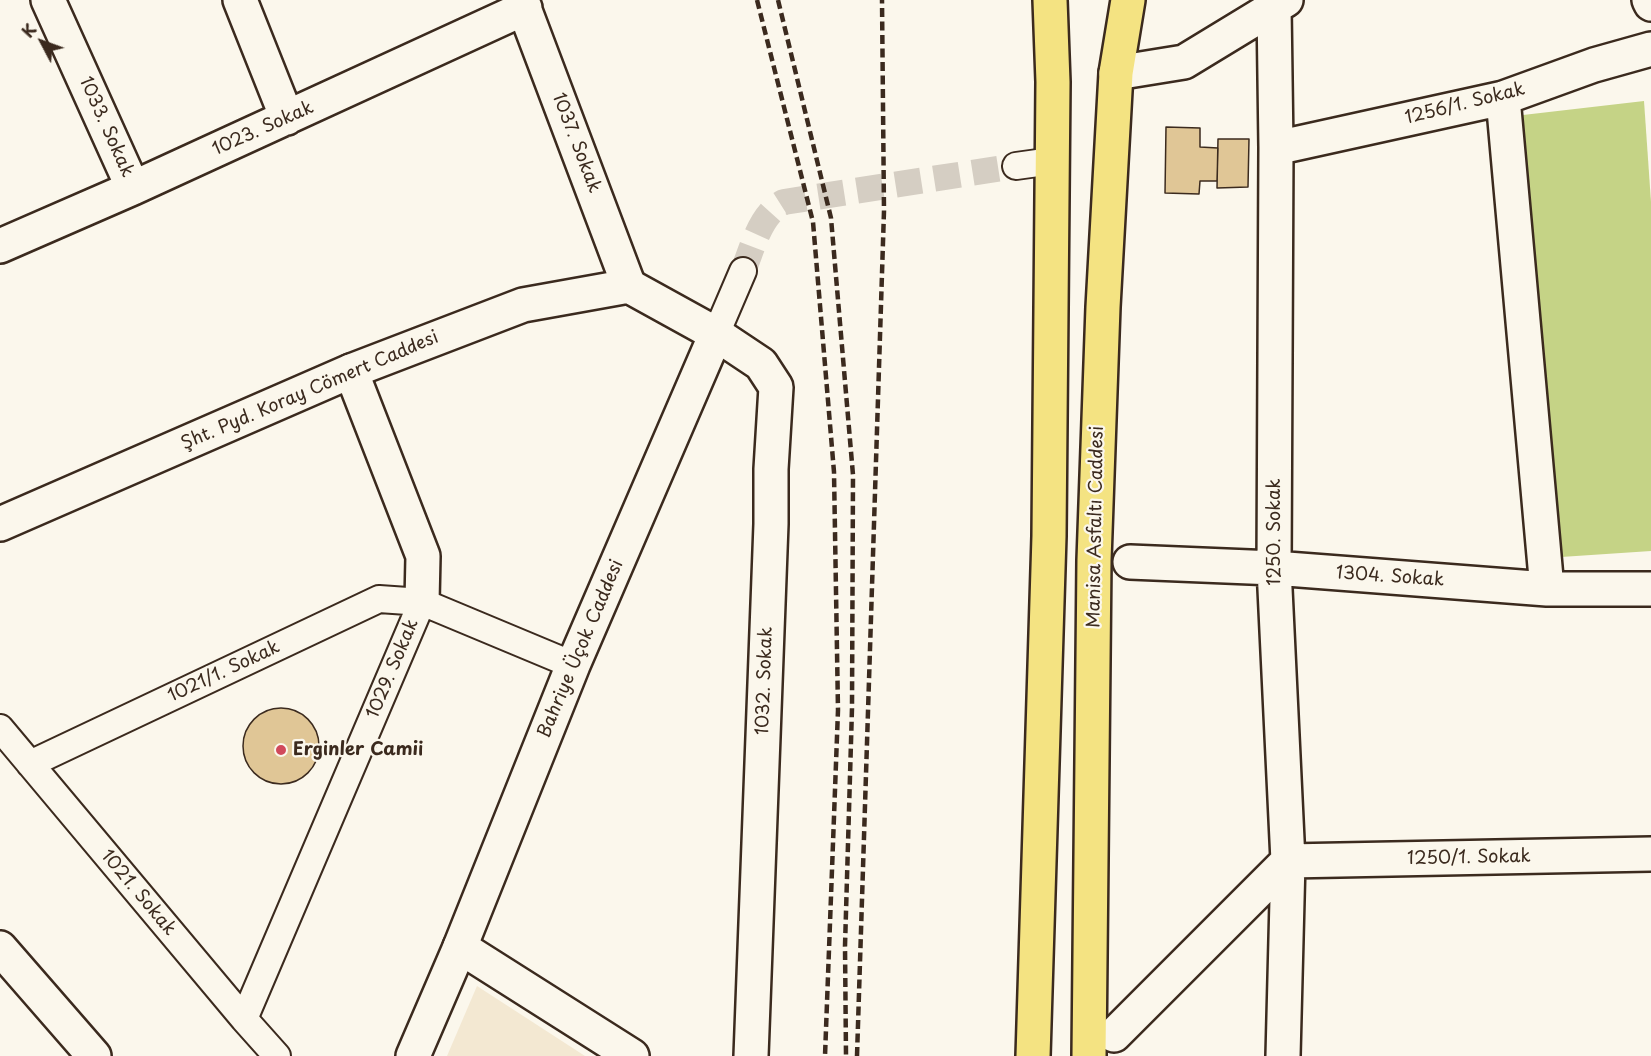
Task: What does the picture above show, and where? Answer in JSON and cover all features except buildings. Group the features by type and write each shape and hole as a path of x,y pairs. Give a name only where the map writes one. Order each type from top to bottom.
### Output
{"highway":[{"path":"1033,1056 1049,536 1052,161 1050,0"},
{"name":"Manisa Asfaltı Caddesi","path":"1089,1056 1094,560 1103,307 1116,73 1128,0"}],"street":[{"name":"1033. Sokak","path":"48,0 133,188"},
{"path":"240,0 287,118"},
{"path":"1116,73 1184,62 1280,3"},
{"name":"1250. Sokak","path":"1280,3 1276,148 1274,568 1288,861 1283,1056"},
{"name":"1023. Sokak","path":"0,246 287,118 523,4"},
{"name":"1037. Sokak","path":"523,4 629,286"},
{"name":"1256/1. Sokak","path":"1276,148 1503,98 1594,65 1651,49"},
{"path":"1503,98 1547,589"},
{"path":"1016,166 1052,161"},
{"path":"629,286 716,334 743,271"},
{"name":"Şht. Pyd. Koray Cömert Caddesi","path":"3,516 351,370 523,305 629,286"},
{"name":"Bahriye Üçok Caddesi","path":"413,1056 573,665 716,334"},
{"name":"1032. Sokak","path":"716,334 761,364 776,387 771,469 771,524 751,1056"},
{"path":"351,370 423,556 422,602"},
{"name":"1304. Sokak","path":"1130,562 1274,568 1547,589 1651,589"},
{"name":"1021/1. Sokak","path":"30,764 379,599 422,602"},
{"name":"1029. Sokak","path":"244,1019 422,602 573,665"},
{"name":"1021. Sokak","path":"0,728 277,1056"},
{"name":"1250/1. Sokak","path":"1288,861 1651,854"},
{"path":"1114,1035 1288,861"},
{"path":"459,947 632,1056"},
{"path":"0,948 94,1056"}],"shaded area":[{"path":"477,986 585,1056 447,1056"}],"green space":[{"path":"1644,101 1651,202 1651,551 1561,557 1523,115"}],"tunnel":[{"path":"743,271 763,223 769,214 784,202 1016,166"}],"railway":[{"path":"757,0 813,222 834,472 838,710 825,1056"},
{"path":"778,0 831,218 853,475 852,708 845,946 846,1056"},
{"path":"857,1056 884,211 882,0"}],"place":[{"name":"Erginler Camii","path":"281,750"}]}
